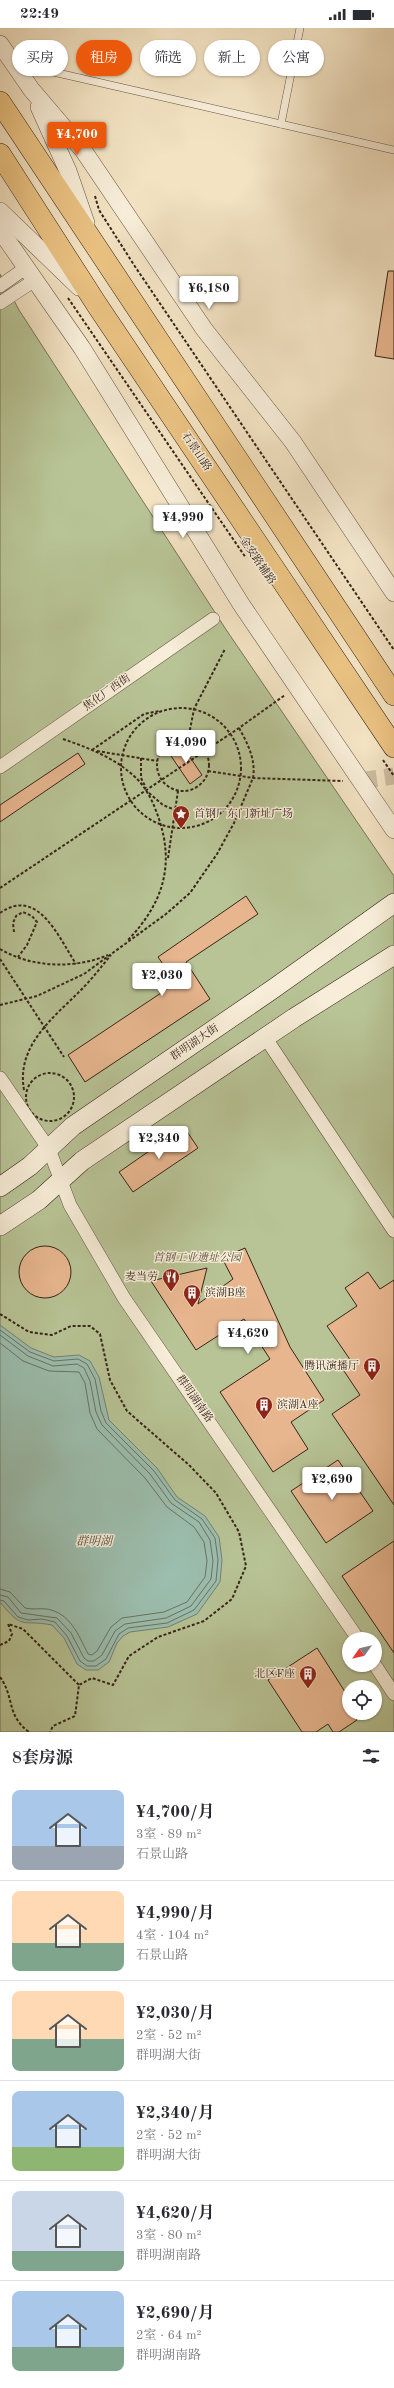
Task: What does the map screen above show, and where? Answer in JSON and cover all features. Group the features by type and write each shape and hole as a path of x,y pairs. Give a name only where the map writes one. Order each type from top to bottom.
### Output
{"main road":[{"path":"0,102 394,695"},
{"name":"石景山路","path":"0,154 387,752"},
{"name":"群明湖大街","path":"0,1187 48,1150 73,1126 274,989 394,903"},
{"path":"375,916 394,916"},
{"path":"0,1226 39,1200 82,1161 265,1037 394,954"}],"street":[{"path":"0,44 12,61"},
{"path":"22,76 31,89 83,150 204,329 293,442 394,592"},
{"path":"31,89 68,171 91,237"},
{"path":"0,211 97,305"},
{"path":"0,230 82,348 241,604 394,830"},
{"path":"0,286 31,274"},
{"path":"0,303 31,274"},
{"name":"焦化厂西街","path":"0,767 213,619"},
{"path":"265,1037 394,1231"},
{"name":"群明湖南路","path":"0,1078 48,1150 70,1205 124,1298 353,1632"},
{"path":"380,1672 394,1694"}],"lane":[{"path":"281,124 300,28"},
{"path":"68,75 394,150"}],"path":[{"path":"134,265 394,650"},
{"name":"金安路辅路","path":"80,315 250,565"},
{"path":"188,740 194,710 226,649"},
{"path":"0,888 231,734 297,686"},
{"path":"92,750 144,714 163,710 182,707 194,710 218,720 231,734 240,754 241,776 236,794 223,811 206,823 186,828 161,824 147,817 131,801 124,787 122,766 123,756 133,732 146,719 163,710"},
{"path":"0,1005 37,996 84,974 166,914 190,893 217,854 234,824 253,778 254,770 250,749 239,728"},
{"path":"48,734 92,750 122,766 155,799 175,810"},
{"path":"174,740 188,740 200,745 206,751 208,771 203,782 197,787 190,791 178,791 170,788 162,780 157,770 157,761 166,745 174,740"},
{"path":"92,750 157,761"},
{"path":"387,752 394,776"},
{"path":"141,758 141,778 161,824 166,845 167,863"},
{"path":"208,771 253,778 360,781"},
{"path":"124,945 147,916 162,886 178,791"},
{"path":"0,913 7,908 17,906 26,905 36,909 45,916 76,964"},
{"path":"14,932 13,923 16,916 23,912 32,916 37,922 27,945 18,957"},
{"path":"0,949 18,957 52,965 76,964 98,959 113,952"},
{"path":"27,1103 28,1088 31,1081 44,1073 59,1074 66,1078 74,1092 71,1108 59,1119 43,1120 36,1116 27,1103 22,1077 26,1057 44,1027 95,975 113,952"},
{"path":"0,959 64,1057"},
{"path":"0,1314 28,1332 52,1336 71,1326 90,1326 100,1334 110,1380 127,1411 189,1465 216,1493 239,1532 246,1566 232,1599 204,1621 158,1637 129,1656 113,1685 92,1678 79,1685"},
{"path":"0,1645 9,1641 12,1634 8,1624 23,1629 79,1685"},
{"path":"0,1676 6,1684 15,1720 29,1732"},
{"path":"50,1732 53,1726 75,1716 79,1685"}],"green space":[{"name":"首钢工业遗址公园","path":"0,274 19,310 227,631 394,876 394,1732 0,1732"}],"water":[{"name":"群明湖","path":"0,1325 31,1348 54,1357 79,1355 90,1361 99,1377 109,1420 157,1468 177,1497 205,1516 219,1537 222,1560 220,1582 197,1614 168,1627 130,1632 123,1636 117,1643 109,1662 98,1670 86,1670 77,1664 64,1638 52,1625 23,1622 14,1617 0,1602"}],"building":[{"path":"388,271 394,271 394,359 375,356"},
{"path":"181,744 202,775 190,784 169,753"},
{"path":"78,753 85,764 0,822 0,805"},
{"path":"246,896 258,914 186,962 210,999 85,1082 68,1055 176,983 158,957"},
{"path":"184,1127 198,1148 133,1192 119,1172"},
{"path":"45,1246 55,1248 63,1254 69,1262 71,1272 69,1282 63,1290 55,1296 45,1298 35,1296 27,1290 21,1282 19,1272 21,1262 27,1254 35,1248"},
{"path":"245,1248 290,1347 324,1400 291,1422 308,1449 273,1472 220,1392 270,1359 244,1319 196,1350 151,1281 207,1268 198,1304 233,1279 222,1258"},
{"name":"腾讯演播厅","path":"368,1272 380,1289 394,1280 394,1505 332,1414 360,1395 342,1368 351,1361 327,1326 357,1306 345,1288"},
{"path":"338,1460 373,1511 326,1543 291,1491"},
{"path":"394,1541 394,1653 382,1635 382,1632 380,1632 342,1576"},
{"name":"北区F座","path":"317,1648 342,1687 342,1720 357,1720 339,1732 333,1732 328,1724 316,1732 302,1732 268,1680"}],"tunnel":[{"path":"360,781 394,776"}],"place":[{"name":"首钢厂东门新址广场","path":"181,829"},
{"name":"麦当劳","path":"171,1292"},
{"name":"滨湖B座","path":"192,1308"},
{"name":"腾讯演播厅","path":"372,1381"},
{"name":"滨湖A座","path":"264,1420"},
{"name":"北区F座","path":"308,1689"}]}
